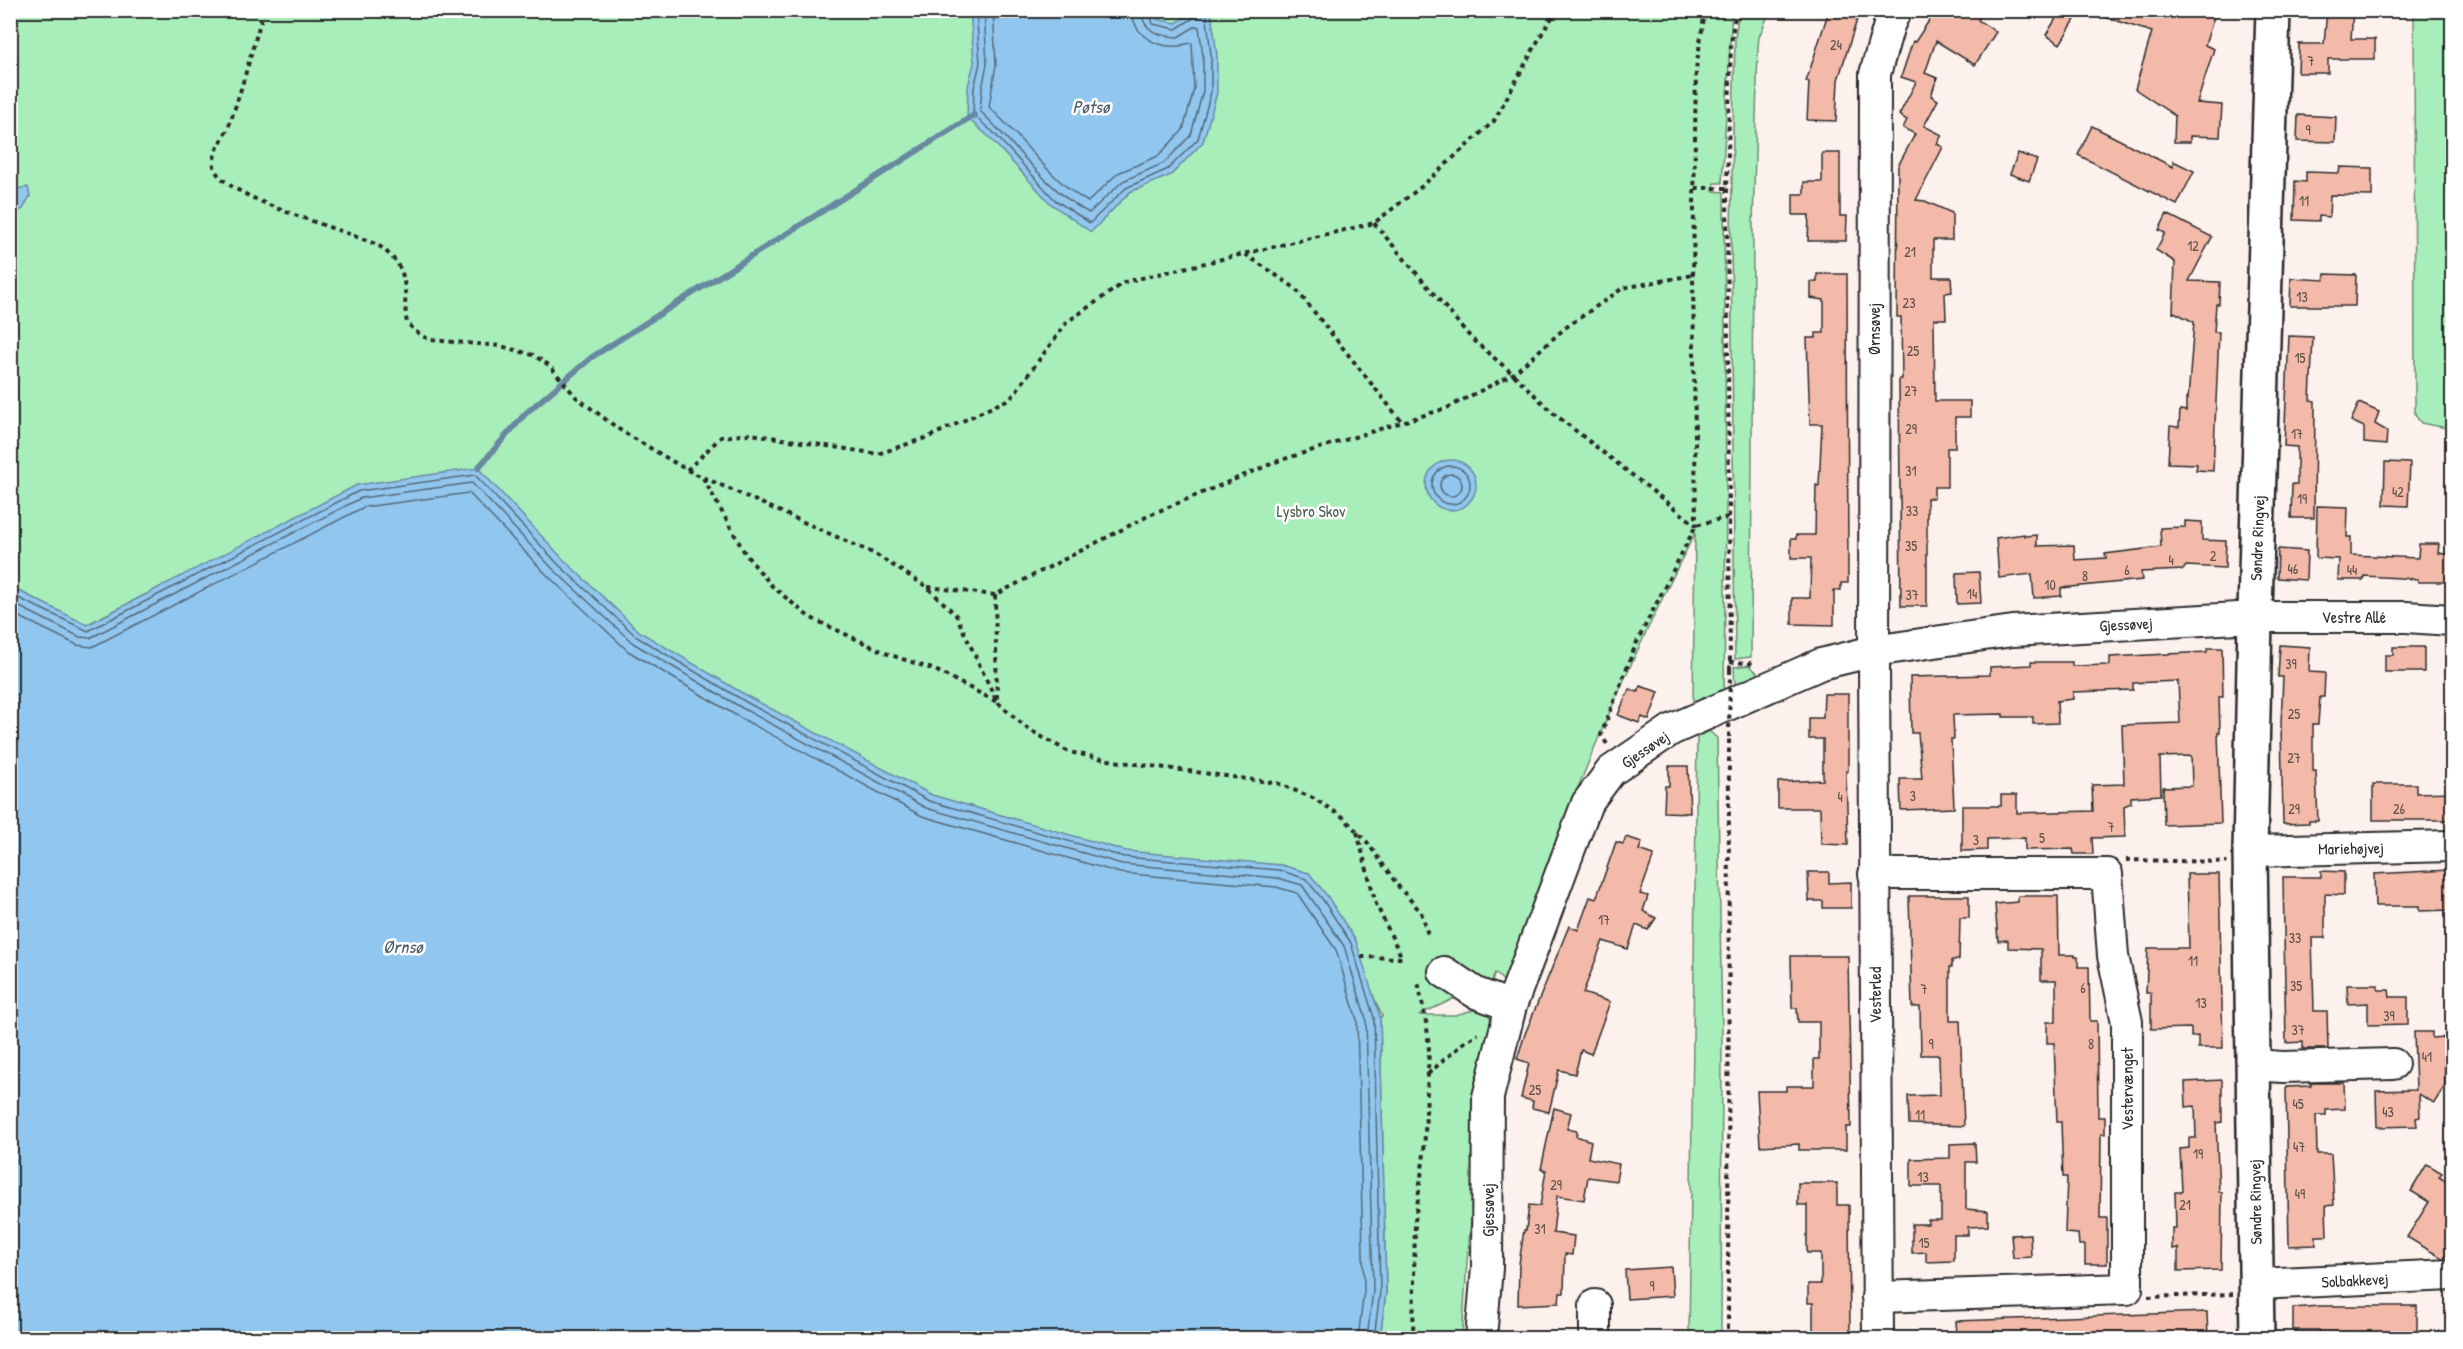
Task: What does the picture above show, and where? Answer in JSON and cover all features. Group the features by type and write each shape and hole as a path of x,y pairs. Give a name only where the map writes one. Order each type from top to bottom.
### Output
{"main road":[{"name":"Søndre Ringvej","path":"2258,1338 2250,851 2273,10"}],"street":[{"name":"Ørnsøvej","path":"1874,651 1875,74 1889,25 1896,10"},
{"name":"Gjessøvej","path":"1481,1338 1487,1268 1488,1097 1508,1017 1587,803 1611,771 1671,730 1821,663 1874,651 2013,631 2255,617"},
{"name":"Vestre Allé","path":"2255,617 2406,617 2452,620"},
{"name":"Vesterled","path":"1874,651 1878,1338"},
{"name":"Mariehøjvej","path":"2250,851 2452,846"},
{"path":"1875,874 2108,874"},
{"name":"Vestervænget","path":"2108,874 2113,956 2127,1022 2127,1289"},
{"path":"1431,977 1476,993 1508,1017"},
{"path":"2253,1065 2283,1067 2393,1064"},
{"name":"Solbakkevej","path":"2257,1284 2452,1275"},
{"path":"1877,1297 2127,1289"},
{"path":"1594,1338 1595,1305"}],"path":[{"path":"264,10 227,129 215,154 214,166 223,181 273,207 379,246 389,255 402,274 407,323 420,335 431,340 515,349 533,355 549,365 570,391 620,430 687,470 874,554 927,587 956,615 998,702"},
{"path":"687,470 721,437 751,434 878,454 931,436 1011,398 1067,322 1125,282 1374,223 1421,187 1494,121 1557,10"},
{"path":"1608,746 1601,735 1636,644 1696,525 1693,275 1696,69 1705,10"},
{"path":"1728,1338 1729,737 1732,663 1727,188 1731,43 1736,10"},
{"path":"1695,188 1727,188"},
{"path":"1374,223 1472,339 1513,374 1553,413 1696,525"},
{"path":"1245,254 1295,288 1402,422"},
{"path":"927,587 995,595 1162,510 1278,461 1447,408 1513,374 1565,328 1623,288 1693,275"},
{"path":"703,477 746,555 772,586 809,617 888,654 935,670 998,702 1028,729 1069,752 1114,761 1277,783 1313,798 1343,816 1356,831 1421,912 1429,938"},
{"path":"1696,525 1729,517"},
{"path":"995,595 998,702"},
{"path":"1356,831 1376,904 1402,958 1361,957"},
{"path":"2108,874 2123,860 2227,862 2250,851"},
{"path":"1413,1338 1415,1221 1424,1154 1428,1074 1429,1038 1424,1010 1431,977"},
{"path":"1428,1074 1462,1044 1508,1017"},
{"path":"2127,1289 2151,1298 2235,1294 2257,1284"}],"green space":[{"name":"Lysbro Skov","path":"10,11 1732,11 1722,183 1714,183 1713,191 1724,192 1726,500 1724,691 1693,702 1695,533 1611,708 1551,857 1506,983 1495,973 1492,981 1419,1015 1455,1015 1485,1007 1491,1020 1477,1096 1476,1173 1462,1338 1380,1338 1386,1292 1380,1017 1382,1016 1334,906 1286,899 170,582 86,625 11,587"},
{"path":"1739,11 1770,11 1759,37 1758,47 1753,224 1751,657 1735,659 1731,231 1735,38"},
{"path":"2414,11 2452,11 2452,429 2421,423 2415,415"},
{"path":"1749,665 1760,675 1735,689 1734,667"},
{"path":"1709,731 1717,738 1722,1032 1721,1338 1689,1338 1697,737"}],"water":[{"name":"Pøtsø","path":"970,11 1154,11 1157,19 1176,23 1195,11 1211,11 1217,55 1217,93 1203,142 1171,175 1130,192 1091,232 1051,204 988,136 967,118 968,86 974,63"},
{"path":"28,187 30,196 23,209 11,216 11,190"},
{"path":"1451,460 1469,467 1476,485 1469,503 1451,510 1433,503 1426,485 1433,467"},
{"name":"Ørnsø","path":"478,468 563,559 640,632 749,697 932,795 1126,851 1281,865 1309,873 1328,897 1356,941 1380,1017 1386,1292 1380,1338 11,1338 11,587 87,625 357,485"}],"building":[{"path":"1829,10 1860,10 1838,80 1836,121 1807,120 1809,82 1806,82"},
{"path":"1936,10 1984,10 1978,20 1996,32 1975,65 1936,41 1925,73 1937,78 1931,96 1938,100 1924,126 1942,135 1937,144 1943,147 1916,200 1925,201 1952,213 1952,240 1933,240 1933,277 1951,277 1952,292 1945,293 1946,319 1934,319 1935,401 1970,401 1970,417 1955,417 1955,448 1947,448 1947,487 1934,487 1934,498 1927,498 1927,606 1901,606 1899,379 1902,379 1901,317 1897,317 1898,166 1915,134 1903,128 1907,120 1899,115 1916,82 1901,77 1913,41 1915,42"},
{"path":"2061,10 2081,10 2060,44 2046,35"},
{"path":"2095,10 2216,10 2205,45 2214,49 2197,103 2222,105 2220,137 2190,136 2190,142 2174,142 2175,116 2135,89 2152,32 2095,14"},
{"path":"2327,10 2353,10 2351,39 2375,39 2375,59 2328,59 2328,73 2298,73 2299,44 2324,44"},
{"path":"2298,115 2336,117 2335,142 2297,141"},
{"path":"2092,126 2173,167 2173,161 2194,171 2177,205 2078,155"},
{"path":"1822,153 1840,153 1840,216 1847,216 1846,241 1808,241 1809,215 1793,215 1793,194 1804,194 1804,182 1822,182"},
{"path":"2018,153 2037,160 2029,181 2010,174"},
{"path":"2340,167 2372,168 2372,196 2330,195 2329,217 2319,216 2319,221 2294,220 2295,181 2306,182 2306,172 2339,173"},
{"path":"2167,214 2212,237 2189,281 2220,282 2214,332 2219,332 2213,471 2196,470 2197,464 2168,463 2170,426 2179,427 2180,410 2186,411 2194,322 2174,312 2173,314 2175,262 2156,250 2165,233 2159,230"},
{"path":"1817,274 1847,274 1848,583 1841,583 1841,590 1834,590 1834,625 1792,624 1792,598 1810,598 1811,558 1791,558 1791,539 1796,539 1796,535 1815,535 1816,485 1819,486 1822,424 1810,424 1807,338 1816,338 1816,333 1824,333 1824,300 1811,298 1811,282 1817,282"},
{"path":"2325,274 2356,275 2355,306 2290,306 2291,278 2324,280"},
{"path":"2289,336 2313,337 2310,400 2315,401 2314,518 2291,518 2292,484 2297,484 2297,447 2284,446"},
{"path":"2359,403 2379,412 2375,424 2387,431 2386,445 2364,443 2364,427 2351,421"},
{"path":"2385,462 2410,463 2408,506 2384,505"},
{"path":"2317,506 2348,507 2347,537 2351,537 2351,555 2418,558 2419,544 2439,544 2438,553 2452,555 2452,582 2418,582 2418,579 2364,576 2363,580 2338,580 2339,559 2316,558"},
{"path":"2185,521 2202,522 2202,540 2226,541 2225,568 2186,566 2183,570 2141,572 2142,580 2061,588 2061,596 2034,598 2032,574 1999,578 1996,538 2024,534 2024,536 2037,535 2037,546 2074,545 2075,560 2106,558 2105,554 2161,547 2160,528 2185,527"},
{"path":"2278,549 2307,551 2306,580 2277,578"},
{"path":"1979,572 1981,603 1957,604 1956,573"},
{"path":"2280,645 2310,647 2309,672 2325,673 2324,697 2320,697 2318,724 2313,724 2313,771 2316,771 2318,821 2309,821 2309,823 2283,824 2281,725 2283,677 2278,677"},
{"path":"2393,647 2424,647 2424,672 2385,672 2385,655 2393,655"},
{"path":"2207,648 2222,648 2223,697 2219,697 2220,732 2218,732 2221,823 2164,825 2163,787 2192,786 2191,756 2160,757 2161,795 2131,797 2131,803 2124,806 2125,837 2092,838 2093,854 2074,854 2073,849 2025,850 2025,838 1987,839 1987,850 1962,851 1962,806 2001,806 2001,795 2017,795 2017,813 2093,811 2092,785 2124,784 2122,725 2180,723 2178,681 2133,683 2133,690 2073,692 2073,699 2057,701 2058,723 2033,724 2033,717 2003,717 2003,714 1953,715 1954,739 1951,739 1954,808 1901,810 1900,779 1922,779 1918,733 1911,733 1910,677 1990,675 1990,667 2031,665 2031,662 2072,662 2072,666 2110,665 2110,657 2207,652"},
{"path":"1640,686 1659,692 1649,720 1642,717 1639,723 1618,715 1629,689 1638,692"},
{"path":"1824,694 1848,694 1848,771 1846,771 1848,845 1821,844 1820,808 1778,808 1778,782 1823,780 1823,739 1809,739 1809,718 1823,718"},
{"path":"1669,766 1688,766 1690,813 1664,812 1665,786 1669,786"},
{"path":"2373,784 2416,784 2416,793 2452,792 2452,820 2373,820"},
{"path":"1626,837 1642,842 1639,850 1654,855 1640,894 1648,896 1643,911 1656,918 1648,930 1636,925 1628,949 1603,941 1583,993 1610,1002 1591,1054 1581,1050 1575,1074 1559,1070 1549,1112 1532,1108 1533,1101 1521,1098 1529,1063 1517,1059 1525,1034 1569,926 1578,930 1590,897 1596,899 1616,842 1623,844"},
{"path":"2449,870 2449,910 2419,911 2419,906 2375,906 2374,874"},
{"path":"2321,871 2344,872 2344,895 2325,894 2325,938 2312,938 2314,1011 2327,1011 2328,1049 2303,1049 2303,1042 2286,1043 2283,877 2321,877"},
{"path":"1808,872 1829,872 1829,883 1851,882 1851,908 1823,908 1823,901 1809,901"},
{"path":"2187,874 2219,874 2223,1048 2198,1048 2198,1036 2191,1037 2191,1028 2151,1029 2151,993 2146,993 2148,948 2189,948"},
{"path":"1909,896 1969,896 1969,918 1960,918 1959,960 1952,960 1952,967 1950,967 1950,1021 1960,1021 1964,1126 1909,1124 1908,1096 1940,1095 1939,1055 1921,1055 1920,1007 1912,1007"},
{"path":"2018,896 2058,896 2059,955 2075,955 2078,957 2078,967 2089,967 2090,1021 2097,1021 2098,1117 2105,1117 2105,1134 2101,1134 2100,1218 2107,1218 2107,1264 2085,1264 2085,1245 2079,1245 2078,1234 2065,1233 2067,1177 2063,1177 2061,1122 2057,1122 2054,1043 2047,1043 2047,1022 2056,1022 2056,980 2041,980 2041,949 2008,948 2008,940 1998,941 1995,904 2018,902"},
{"path":"1791,956 1848,956 1851,1127 1846,1127 1846,1150 1799,1150 1799,1144 1760,1146 1757,1091 1786,1091 1786,1086 1814,1086 1814,1059 1819,1059 1819,1022 1798,1022 1797,1008 1792,1008"},
{"path":"2347,985 2378,985 2378,990 2389,990 2390,997 2408,997 2408,1024 2368,1025 2368,1003 2348,1004"},
{"path":"2414,1032 2432,1032 2432,1038 2444,1037 2445,1086 2434,1103 2419,1094 2420,1117 2416,1118 2417,1126 2377,1127 2376,1091 2416,1090"},
{"path":"2222,1080 2222,1122 2216,1123 2219,1192 2222,1192 2221,1270 2178,1271 2178,1248 2172,1249 2172,1228 2176,1228 2175,1192 2182,1192 2180,1149 2189,1148 2189,1138 2196,1138 2195,1106 2186,1107 2185,1082"},
{"path":"2311,1083 2344,1083 2345,1109 2326,1110 2326,1115 2316,1115 2317,1154 2331,1154 2334,1205 2326,1206 2327,1236 2316,1236 2316,1245 2289,1246 2286,1087 2311,1086"},
{"path":"1554,1108 1571,1113 1567,1129 1577,1131 1576,1136 1591,1141 1588,1158 1619,1164 1616,1181 1588,1177 1584,1200 1557,1196 1553,1233 1574,1236 1572,1255 1565,1254 1564,1293 1560,1293 1559,1303 1518,1305 1519,1264 1524,1230 1526,1230 1529,1205 1540,1206 1546,1170 1541,1169"},
{"path":"1975,1143 1976,1162 1966,1162 1966,1209 1988,1211 1988,1226 1968,1227 1968,1235 1954,1235 1954,1261 1926,1262 1926,1252 1912,1253 1912,1224 1928,1224 1928,1220 1941,1220 1941,1186 1911,1186 1911,1159 1950,1158 1950,1144"},
{"path":"2427,1164 2442,1173 2439,1177 2452,1185 2452,1246 2445,1258 2407,1237 2429,1202 2411,1191"},
{"path":"1798,1183 1837,1183 1837,1205 1849,1205 1850,1338 1823,1338 1823,1332 1813,1332 1813,1303 1808,1303 1808,1284 1821,1284 1821,1253 1807,1253 1807,1205 1798,1205"},
{"path":"2030,1234 2031,1257 2013,1258 2011,1235"},
{"path":"1671,1267 1673,1296 1627,1299 1625,1270"},
{"path":"2417,1306 2417,1338 2353,1338 2353,1333 2293,1330 2293,1308"},
{"path":"2207,1312 2208,1338 1957,1338 1956,1321"}],"waterway":[{"path":"478,468 526,413 592,357 974,115"}]}
